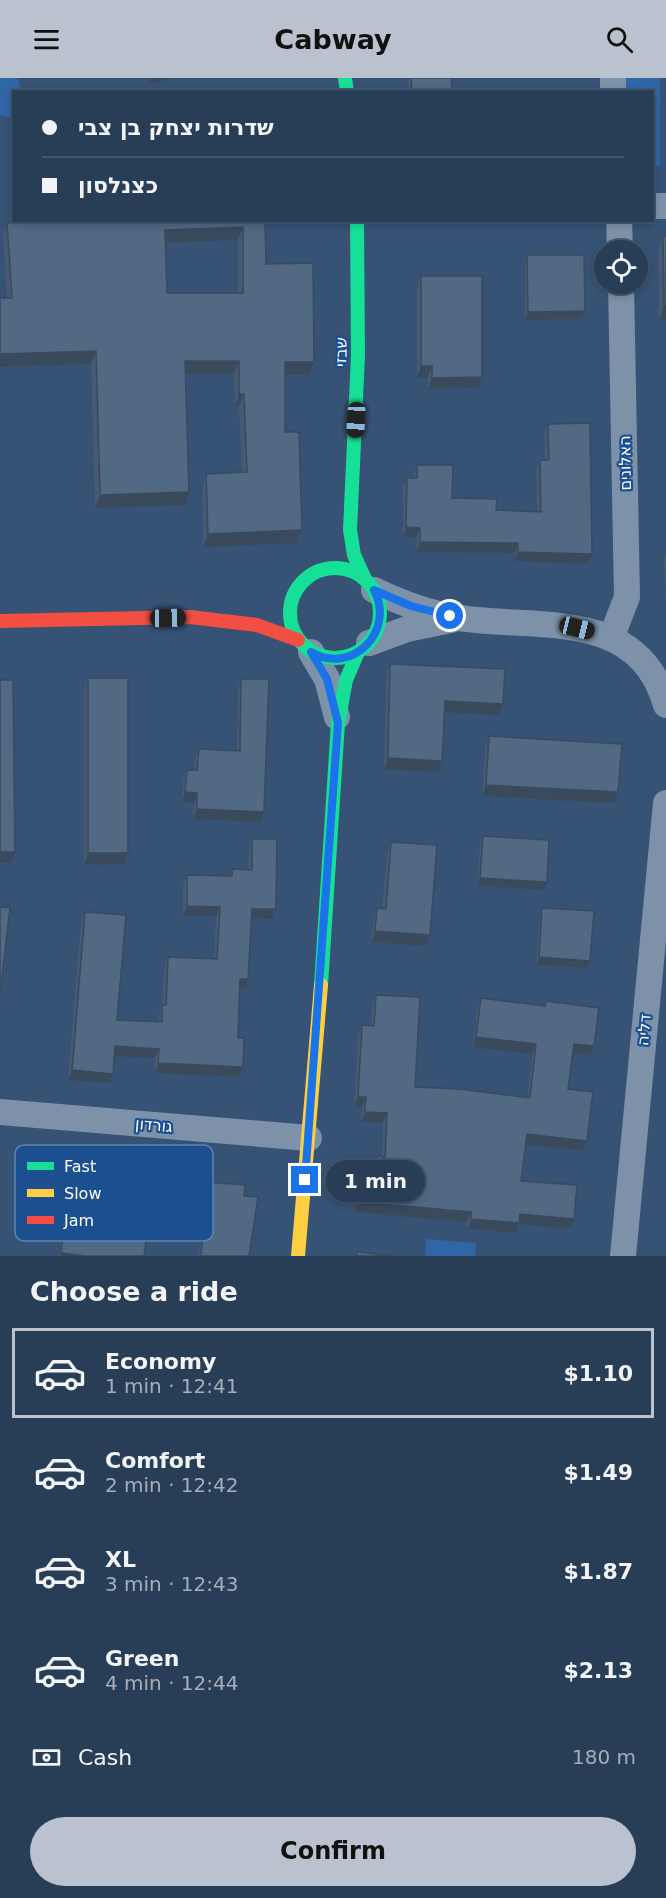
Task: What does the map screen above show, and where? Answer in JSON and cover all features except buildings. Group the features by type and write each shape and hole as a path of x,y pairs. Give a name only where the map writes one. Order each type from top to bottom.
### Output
{"street":[{"name":"שבזי","path":"357,222 358,355 351,538 357,564 370,584"},
{"path":"620,222 620,240"},
{"name":"האלונים","path":"611,638 627,597 621,294"},
{"name":"שבזי","path":"338,526 352,484"},
{"path":"324,552 312,574 297,589 291,602 290,617 304,646 327,679 338,723"},
{"path":"312,574 325,569 339,568 353,571 370,584 411,606 460,618 553,624 611,638 632,650 645,662 655,676 666,705"},
{"path":"298,1256 309,1138 338,723 346,680 364,648 377,631 380,617 370,584"},
{"path":"275,599 297,589"},
{"path":"190,617 244,608"},
{"path":"0,621 190,617 257,625 331,659 364,648 407,629 460,618"},
{"name":"דליה","path":"622,1256 666,804"},
{"name":"גורדון","path":"0,1112 309,1138"}],"shaded area":[{"path":"0,78 17,78 22,90 12,90 12,119 0,115"},
{"path":"623,78 660,78 660,166 654,166 654,90 624,90"},
{"path":"426,1239 476,1243 475,1256 425,1256"}],"traffic: fast":[{"path":"345,78 347,90"},
{"path":"357,222 358,355 350,530 354,555 365,579"},
{"path":"326,568 344,568 360,575 373,588 380,604 380,613 380,622 373,638 360,651 344,658 326,658 310,651 297,638 290,622 290,604 297,588 310,575 326,568"},
{"path":"321,985 338,723 346,680 358,652"}],"traffic: slow":[{"path":"298,1256 321,985"}],"traffic: jam":[{"path":"0,621 190,617 257,625 298,640"}],"route":[{"path":"305,1180 322,971 338,723 327,679 321,665 311,652 331,659 339,659 364,648 377,631 380,617 379,603 374,590 411,606 450,616"}]}
